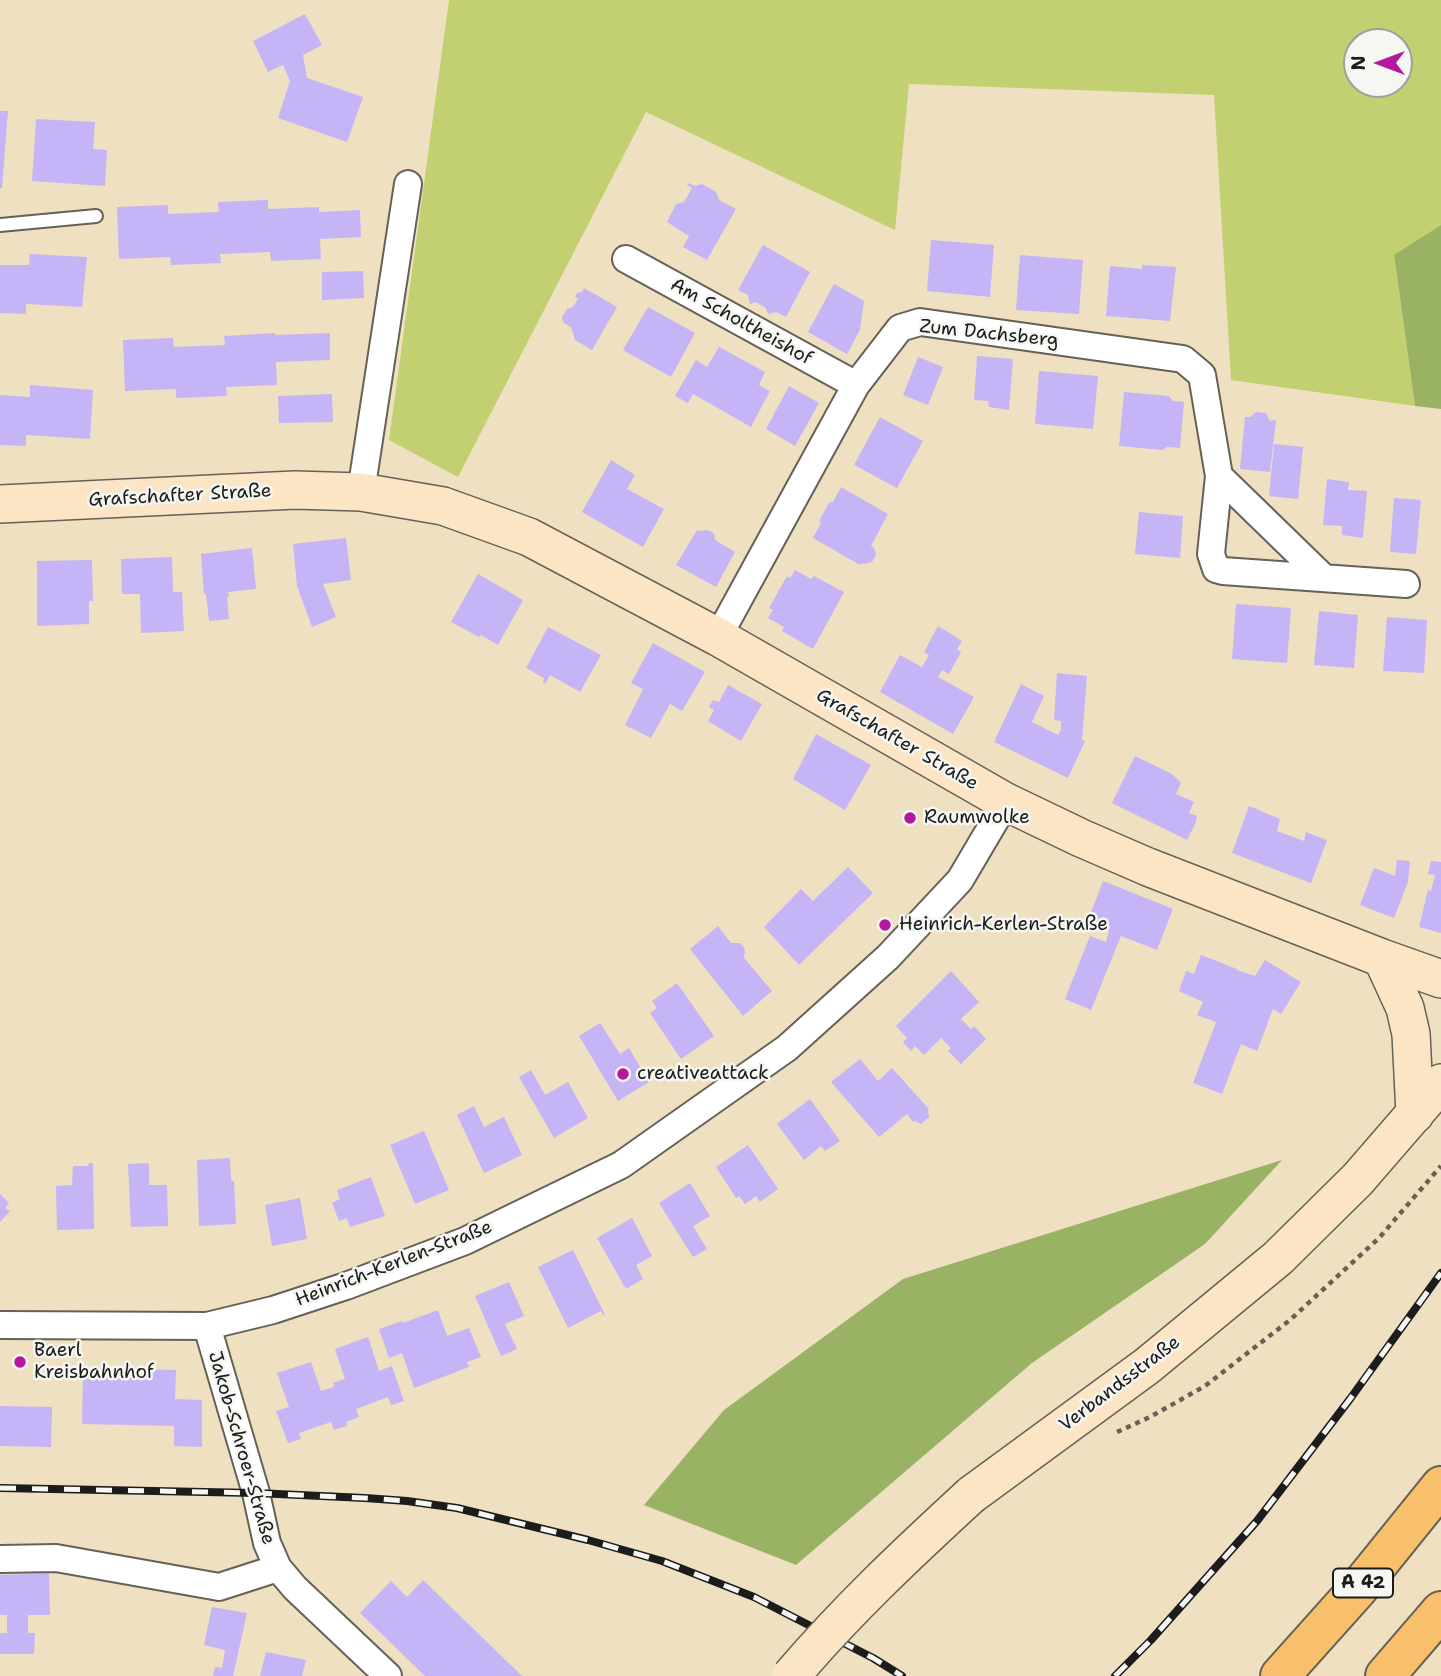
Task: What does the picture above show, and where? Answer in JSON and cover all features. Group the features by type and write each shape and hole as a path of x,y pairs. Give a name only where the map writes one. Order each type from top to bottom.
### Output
{"highway":[{"name":"A 42","path":"1280,1676 1357,1590 1441,1486"},
{"path":"1385,1676 1441,1611"}],"main road":[{"name":"Grafschafter Straße","path":"0,504 295,491 361,492 443,506 529,537 718,637 1006,802 1148,867 1441,979"},
{"path":"1382,958 1405,1008 1411,1034 1415,1114"},
{"name":"Verbandsstraße","path":"791,1676 849,1611 971,1495 1147,1366 1278,1258 1359,1180 1441,1083"}],"street":[{"path":"361,492 408,184"},
{"name":"Am Scholtheishof","path":"626,259 856,386"},
{"name":"Zum Dachsberg","path":"718,637 856,386 900,328 920,322 1183,359 1202,375 1219,476 1211,554 1216,569 1406,584"},
{"path":"1219,476 1324,579"},
{"path":"1248,573 1269,556 1281,536"},
{"name":"Heinrich-Kerlen-Straße","path":"0,1325 207,1326 274,1310 465,1241 621,1165 787,1048 888,957 960,880 1006,802"},
{"name":"Jakob-Schroer-Straße","path":"207,1326 256,1493 267,1543 278,1568 295,1588 388,1676"},
{"name":"Jakob-Schroer-Straße","path":"0,1559 56,1558 219,1587 278,1568"}],"lane":[{"path":"0,225 96,216"}],"path":[{"path":"1115,1433 1205,1386 1290,1321 1379,1238 1441,1166"}],"green space":[{"path":"449,0 1441,0 1441,225 1394,256 1415,406 1231,380 1214,95 909,84 895,230 646,112 458,477 389,440"},
{"path":"1441,225 1441,409 1415,406 1394,255"},
{"path":"1282,1160 1205,1244 1032,1363 796,1565 644,1505 724,1410 903,1279"}],"building":[{"path":"305,14 322,45 303,55 307,78 363,97 347,142 278,118 290,81 283,65 268,72 253,41"},
{"path":"0,111 8,111 2,188 0,188"},
{"path":"36,119 95,122 93,149 107,150 105,186 32,181"},
{"path":"688,183 695,186 702,184 716,192 719,200 736,209 707,260 683,247 689,236 667,222 676,204 684,202 692,188"},
{"path":"268,200 268,209 319,207 319,212 360,210 361,237 320,239 321,259 271,261 270,252 220,254 221,263 171,265 170,257 119,259 117,207 168,205 168,214 219,212 218,202"},
{"path":"931,240 994,245 990,297 927,291"},
{"path":"763,245 810,272 786,317 776,312 768,314 766,308 756,302 750,304 748,295 738,290"},
{"path":"30,254 87,257 82,307 26,304 26,314 0,313 0,265 29,265"},
{"path":"1020,255 1083,260 1079,314 1016,310"},
{"path":"1142,265 1176,267 1170,321 1106,316 1110,266 1142,269"},
{"path":"363,271 364,298 322,300 322,272"},
{"path":"834,284 864,301 860,330 847,354 808,332"},
{"path":"584,288 617,307 592,350 575,340 571,327 564,323 562,317 567,309 573,307 578,299 575,296"},
{"path":"648,307 695,333 671,377 623,350"},
{"path":"330,333 330,360 276,362 277,385 226,387 227,396 176,398 176,389 125,391 123,340 173,338 174,347 225,345 224,336"},
{"path":"719,347 765,372 759,385 770,391 751,427 693,394 688,403 675,396 696,360 707,367"},
{"path":"977,356 1013,359 1009,410 989,407 988,401 974,400"},
{"path":"918,357 943,367 928,405 903,395"},
{"path":"1039,371 1098,376 1093,429 1035,424"},
{"path":"30,385 93,390 90,439 26,435 26,446 0,445 0,395 30,397"},
{"path":"789,386 819,403 795,446 766,429"},
{"path":"1124,392 1169,396 1173,401 1184,402 1180,448 1167,447 1163,450 1119,446"},
{"path":"332,394 333,422 279,423 278,396"},
{"path":"1256,412 1266,413 1270,421 1276,420 1270,472 1240,469 1245,417"},
{"path":"880,417 923,441 897,488 854,465"},
{"path":"1274,444 1303,447 1298,499 1269,496"},
{"path":"611,460 635,475 627,489 664,509 643,547 582,512"},
{"path":"1327,479 1349,482 1348,490 1367,491 1363,538 1342,535 1342,526 1323,525"},
{"path":"841,487 888,514 871,546 876,555 872,562 860,565 813,538 821,523 819,521"},
{"path":"1394,498 1421,500 1416,554 1390,552"},
{"path":"1139,512 1183,516 1180,558 1135,554"},
{"path":"697,530 714,533 715,540 735,552 716,587 676,565"},
{"path":"346,538 351,580 323,584 336,617 312,627 297,586 293,544"},
{"path":"252,548 256,589 228,592 229,619 209,621 201,554"},
{"path":"172,557 173,592 182,592 184,631 141,633 140,594 122,594 121,559"},
{"path":"92,560 93,601 89,601 89,624 37,626 37,561"},
{"path":"795,570 811,579 814,576 844,592 813,649 782,631 784,627 768,618 773,610 769,608 787,576 790,578"},
{"path":"478,574 523,600 498,645 451,622"},
{"path":"1236,604 1291,608 1287,663 1232,659"},
{"path":"1319,611 1358,615 1354,668 1314,665"},
{"path":"1387,617 1427,620 1424,673 1383,671"},
{"path":"938,626 962,641 957,649 961,652 949,674 942,670 938,677 974,697 953,734 880,692 900,655 922,667 929,655 924,652"},
{"path":"548,627 601,655 580,692 550,675 545,684 544,678 526,668"},
{"path":"653,643 705,672 682,711 670,704 651,738 625,725 643,689 631,683"},
{"path":"1057,673 1087,676 1082,740 1085,741 1068,778 994,742 1021,684 1044,696 1032,722 1058,735 1061,721 1054,720"},
{"path":"728,685 762,704 741,741 708,721 714,710 709,707 713,700 719,702"},
{"path":"816,734 871,765 845,810 793,779"},
{"path":"1135,756 1172,774 1181,783 1176,794 1194,802 1189,813 1197,816 1196,822 1187,840 1112,803"},
{"path":"1249,806 1280,819 1277,831 1304,841 1306,832 1327,840 1311,883 1232,853"},
{"path":"1397,860 1410,861 1408,882 1394,918 1360,905 1374,868 1395,876"},
{"path":"1431,861 1441,862 1441,933 1419,927 1428,890 1431,891 1435,875 1428,874"},
{"path":"848,867 873,893 799,965 764,927 801,889 813,901"},
{"path":"1103,881 1173,909 1157,950 1121,936 1091,1010 1065,999 1090,936 1106,942 1109,931 1087,923"},
{"path":"718,926 731,943 740,943 745,949 744,958 772,991 743,1016 690,949"},
{"path":"1201,955 1255,976 1265,960 1301,982 1281,1014 1273,1009 1257,1051 1241,1044 1222,1094 1193,1083 1216,1022 1197,1015 1203,1002 1179,991 1186,971 1194,974"},
{"path":"951,971 979,1002 961,1019 971,1029 974,1026 986,1039 961,1064 948,1051 951,1048 941,1038 924,1055 915,1046 911,1051 903,1042 907,1038 896,1026"},
{"path":"677,983 714,1036 681,1059 650,1013 657,1008 652,1001"},
{"path":"600,1023 620,1054 629,1048 649,1082 618,1101 579,1036"},
{"path":"860,1059 878,1081 892,1068 929,1109 929,1117 921,1124 913,1122 907,1114 879,1137 831,1082"},
{"path":"531,1070 545,1095 568,1082 588,1118 554,1138 519,1077"},
{"path":"810,1099 840,1141 825,1151 821,1146 804,1160 777,1124"},
{"path":"474,1106 484,1127 504,1117 522,1155 484,1173 457,1115"},
{"path":"424,1131 449,1190 415,1204 390,1145"},
{"path":"748,1145 778,1189 760,1202 756,1196 745,1204 739,1196 736,1198 716,1167"},
{"path":"230,1158 236,1224 199,1226 197,1160"},
{"path":"93,1163 94,1229 57,1230 56,1186 72,1185 73,1166 88,1166"},
{"path":"149,1163 149,1185 167,1185 168,1226 131,1227 128,1164"},
{"path":"371,1177 385,1216 350,1227 347,1218 339,1221 332,1203 340,1199 337,1190"},
{"path":"690,1183 710,1216 693,1226 707,1249 693,1257 659,1203"},
{"path":"0,1194 9,1203 5,1208 10,1211 0,1222"},
{"path":"300,1198 307,1239 272,1246 265,1205"},
{"path":"632,1218 652,1256 636,1265 643,1279 626,1289 597,1238"},
{"path":"573,1250 605,1315 601,1311 568,1328 538,1267"},
{"path":"509,1282 524,1316 505,1324 517,1349 501,1356 475,1296"},
{"path":"438,1310 447,1336 469,1328 481,1357 467,1362 469,1367 414,1388 402,1353 389,1358 379,1329"},
{"path":"368,1337 379,1371 392,1366 404,1401 391,1405 388,1397 356,1409 359,1417 346,1422 347,1426 334,1430 331,1422 299,1433 301,1439 288,1443 276,1411 289,1407 277,1373 311,1362 321,1391 334,1387 333,1383 345,1379 335,1349"},
{"path":"83,1368 176,1370 175,1399 202,1400 202,1447 174,1446 174,1426 82,1424"},
{"path":"0,1406 52,1407 51,1447 0,1446"},
{"path":"49,1573 50,1615 28,1615 28,1633 35,1633 34,1654 0,1654 0,1633 7,1633 7,1615 0,1615 0,1575"},
{"path":"423,1580 522,1676 425,1676 360,1613 391,1581 407,1597"},
{"path":"212,1607 247,1613 233,1676 213,1676 215,1667 222,1668 225,1650 204,1645"},
{"path":"266,1652 306,1660 302,1676 260,1676"}],"railway":[{"path":"1115,1676 1151,1640 1257,1521 1441,1273"},
{"path":"0,1488 256,1493 407,1501 457,1508 662,1561 754,1597 873,1658 902,1676"}],"place":[{"name":"Raumwolke","path":"910,818"},
{"name":"Heinrich-Kerlen-Straße","path":"885,925"},
{"name":"creativeattack","path":"623,1074"},
{"name":"Baerl Kreisbahnhof","path":"20,1362"}]}
